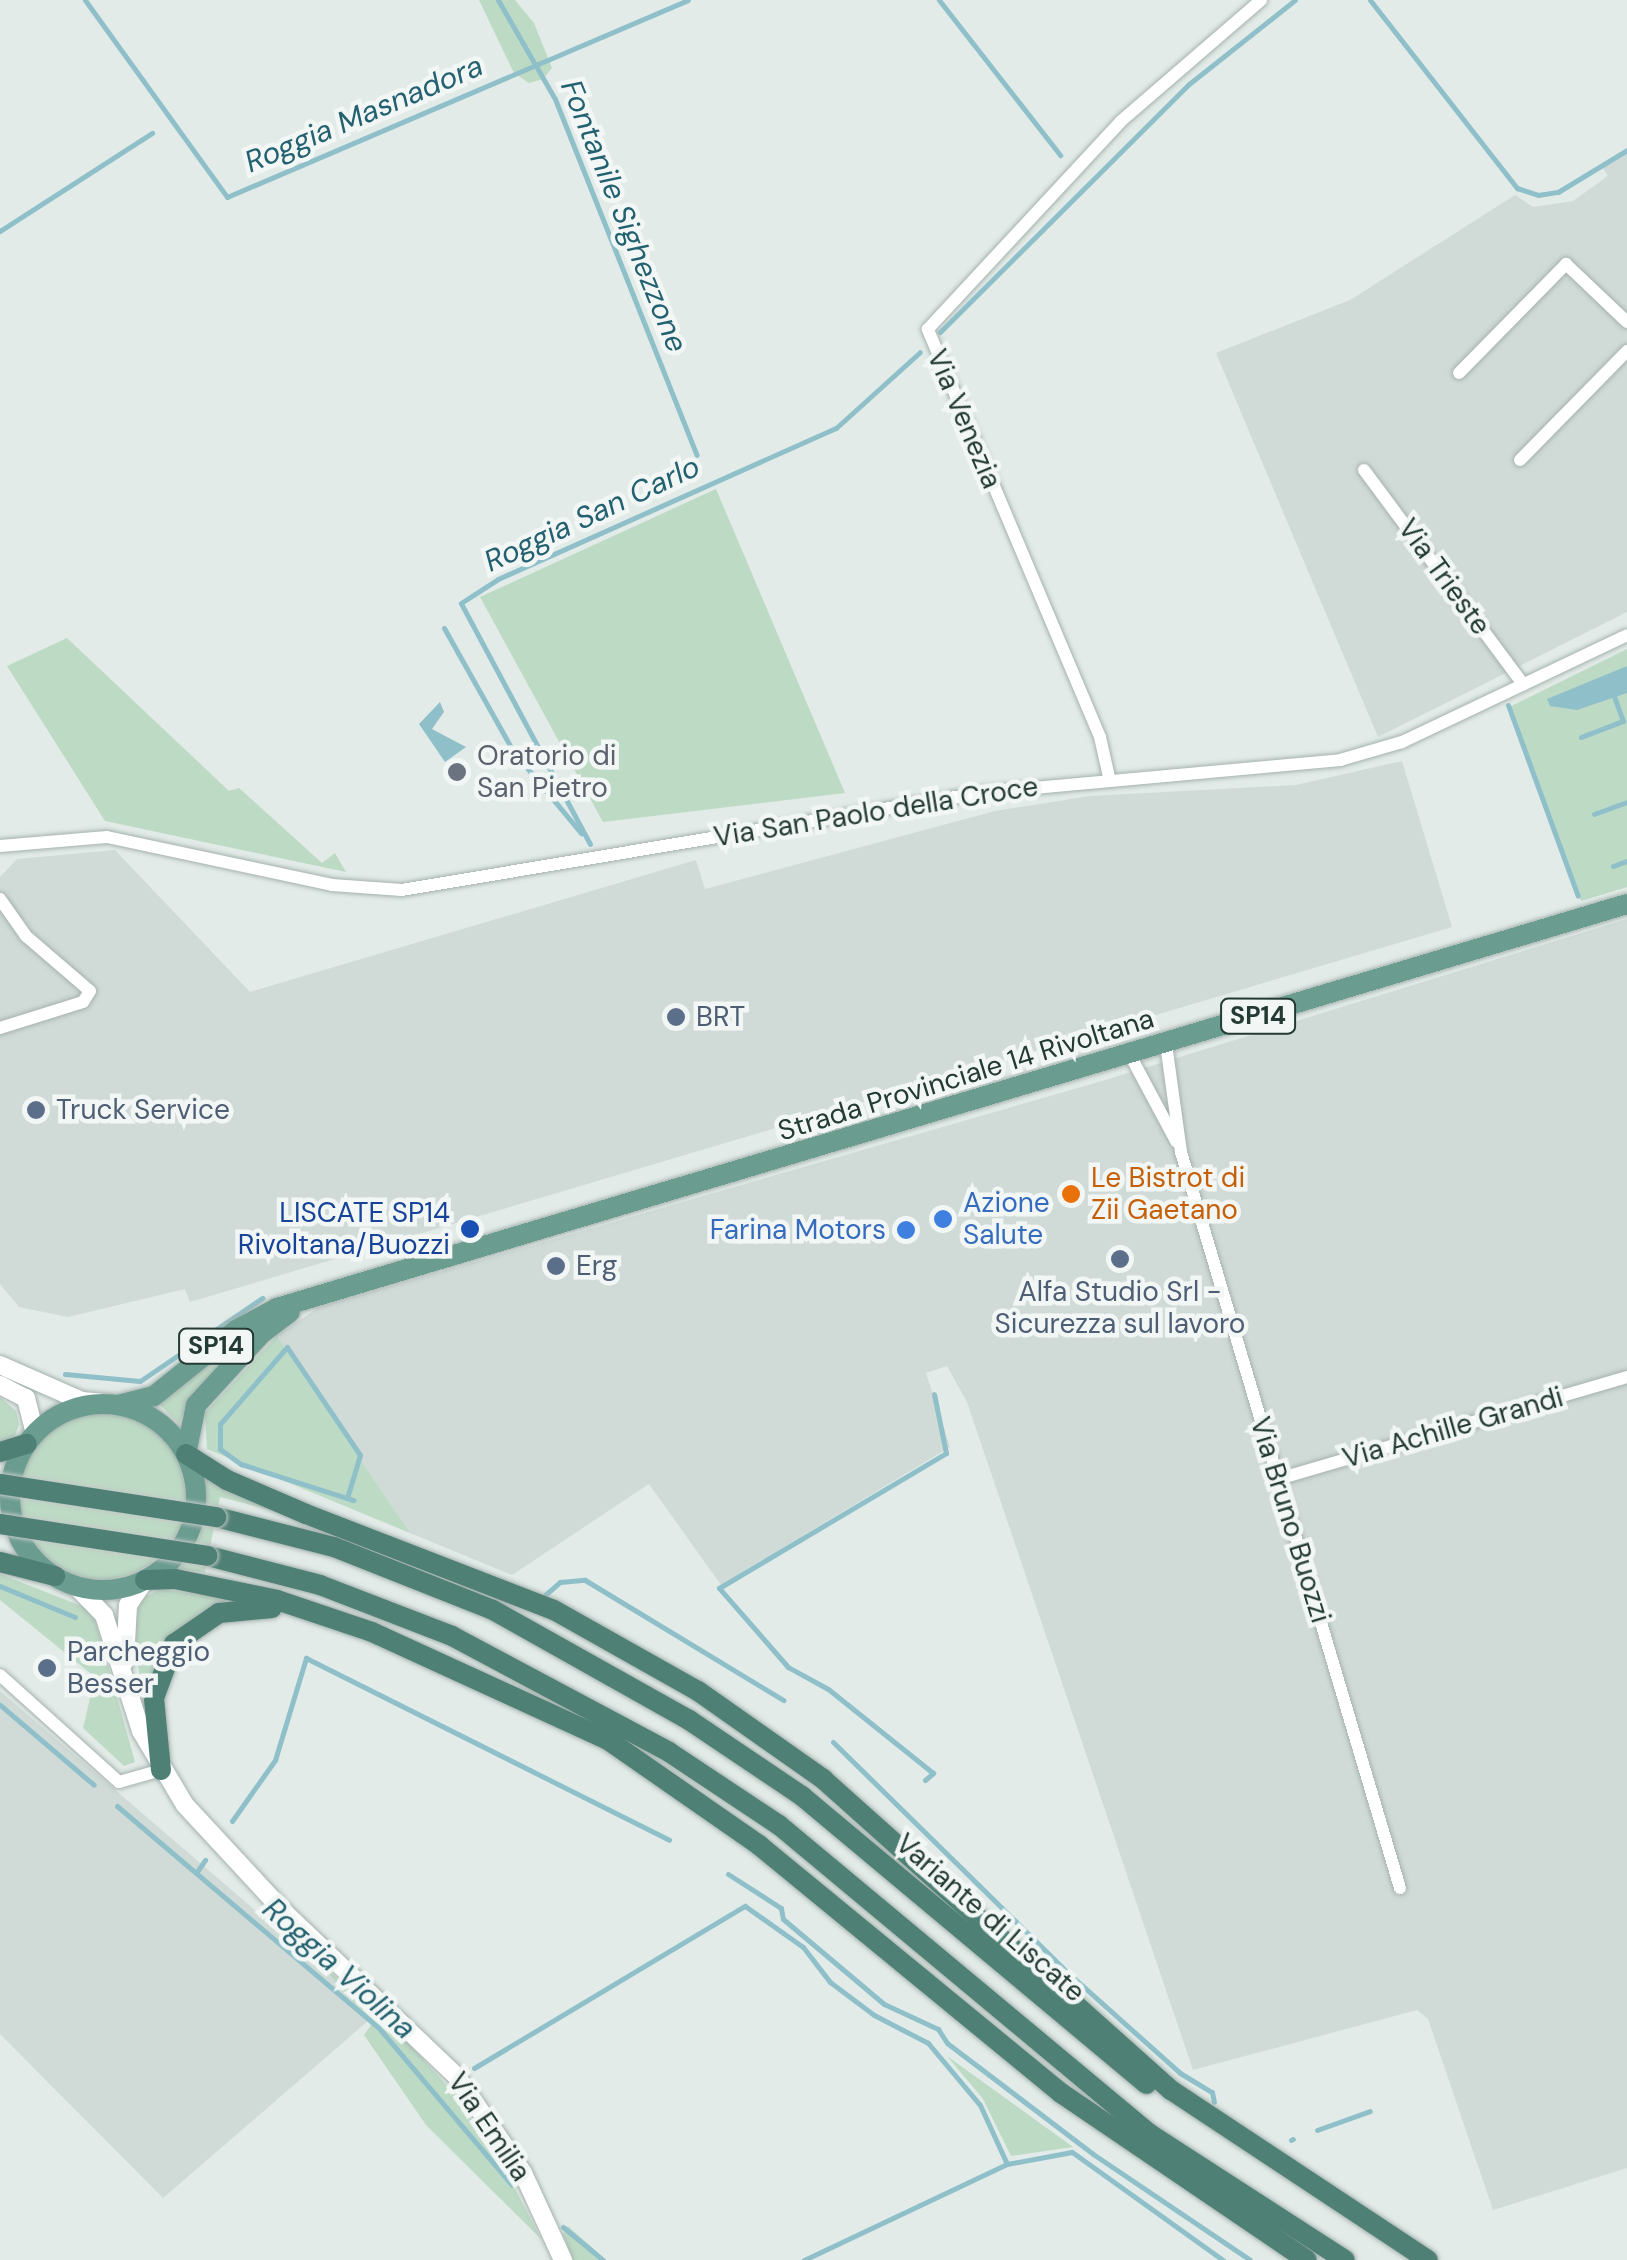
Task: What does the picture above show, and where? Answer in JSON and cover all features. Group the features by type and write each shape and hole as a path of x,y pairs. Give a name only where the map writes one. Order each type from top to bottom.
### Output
{"highway":[{"path":"0,1452 31,1439"},
{"path":"186,1454 227,1480 306,1514 523,1595 698,1691 823,1778 1172,2090 1425,2260"},
{"name":"Variante di Liscate","path":"0,1484 216,1517 334,1547 520,1623 654,1699 791,1788 1193,2119 1425,2260"},
{"path":"0,1524 208,1556 320,1585 523,1669 670,1752 779,1825 1106,2100 1238,2196 1344,2260"},
{"path":"0,1562 55,1576"},
{"path":"145,1580 176,1579 277,1600 399,1644 608,1740 663,1773 1060,2093 1306,2260"},
{"path":"161,1770 153,1709 160,1670 181,1636 207,1618 270,1608 399,1644"}],"main road":[{"name":"Strada Provinciale 14 Rivoltana","path":"112,1404 154,1396 253,1319 320,1295 1627,904"},
{"name":"Strada Provinciale 14 Rivoltana","path":"186,1454 188,1423 201,1398 261,1334 320,1295"},
{"path":"0,1365 82,1401 112,1404 159,1422 186,1454 196,1488 192,1524 173,1558 145,1580 110,1590 76,1586 55,1576 27,1551 12,1516 12,1475 31,1439 65,1412 112,1404"},
{"path":"0,1384 26,1398 31,1439"},
{"name":"Via Emilia","path":"126,1682 126,1612 145,1580"},
{"name":"Via Emilia","path":"76,1586 104,1615 161,1770 200,1825 285,1914 457,2077 510,2152 563,2260"}],"street":[{"name":"Via Venezia","path":"1109,777 1100,737 928,328 1122,121 1261,0"},
{"path":"1458,372 1566,264 1627,322"},
{"path":"1520,460 1627,351"},
{"name":"Via Trieste","path":"1364,470 1523,684"},
{"name":"Via San Paolo della Croce","path":"0,846 107,837 332,886 402,890 1109,777 1340,760 1402,742 1627,635"},
{"path":"0,899 26,936 90,991 83,1002 0,1028"},
{"name":"Via Bruno Buozzi","path":"1166,1044 1181,1152 1400,1888"},
{"name":"Via Bruno Buozzi","path":"1130,1055 1181,1152"},
{"name":"Via Achille Grandi","path":"1278,1479 1627,1377"},
{"path":"0,1675 118,1782 161,1770"}],"shaded area":[{"path":"1627,152 1627,612 1378,737 1216,353 1350,300 1515,195 1533,207 1573,201 1608,176 1601,165"},
{"path":"1402,761 1452,927 190,1302 185,1289 68,1317 19,1307 0,1284 0,877 17,859 115,850 250,992 696,860 705,889 995,811 1090,796 1296,785"},
{"path":"1627,919 1627,2168 1493,2210 1428,2019 1417,2010 1193,2070 967,1402 947,1366 926,1373 950,1447 721,1585 649,1484 512,1575 410,1533 277,1336 319,1307 1112,1078"},
{"path":"0,1691 376,2014 163,2198 0,2034"}],"green space":[{"path":"479,0 515,0 534,23 552,68 543,79 529,83 514,73"},
{"path":"716,489 845,793 603,822 480,597"},
{"path":"67,638 229,791 239,788 322,863 335,853 346,872 105,821 7,666"},
{"path":"1627,649 1627,887 1581,901 1509,707"},
{"path":"277,1336 410,1533 207,1449 205,1413"},
{"path":"229,1348 233,1351 187,1405 179,1424 159,1404"},
{"path":"0,1397 16,1411 19,1424 15,1436 0,1441"},
{"path":"102,1413 134,1420 160,1438 178,1464 185,1496 178,1528 160,1554 134,1572 102,1579 70,1572 44,1554 26,1528 19,1496 26,1464 44,1438 70,1420"},
{"path":"206,1476 274,1511 220,1497 205,1572 179,1570 200,1536"},
{"path":"0,1574 84,1607 95,1619 135,1762 124,1766 83,1728 95,1677 0,1600"},
{"path":"160,1589 246,1601 202,1611 169,1637 150,1682 149,1724 132,1634 141,1599"},
{"path":"324,1967 397,2031 452,2091 499,2158 541,2239 426,2125 364,2035 371,2025"},
{"path":"947,2056 1073,2147 1011,2156 983,2099"},
{"path":"568,2226 606,2260 573,2260 563,2234"}],"water":[{"path":"1627,666 1627,693 1577,710 1550,706 1547,699"},
{"path":"440,702 444,712 432,729 466,747 445,762 419,724"}],"waterway":[{"name":"Roggia Masnadora","path":"85,0 227,197 688,0"},
{"name":"Fontanile Sighezzone","path":"498,0 555,99 697,455"},
{"name":"Roggia Masnadora","path":"939,0 1060,155"},
{"name":"Roggia San Carlo","path":"940,332 1189,84 1295,0"},
{"path":"1370,0 1517,188 1538,195 1558,192 1627,150"},
{"path":"0,231 152,133"},
{"name":"Roggia San Carlo","path":"590,844 461,603 498,579 836,428 920,352"},
{"path":"444,628 513,751 581,833"},
{"path":"1581,737 1623,721 1612,691"},
{"path":"1508,705 1578,896"},
{"path":"1594,814 1627,802"},
{"path":"1613,866 1627,861"},
{"path":"65,1374 140,1381 262,1298"},
{"path":"347,1498 360,1455 287,1347 220,1424 220,1449 241,1464 353,1500"},
{"path":"925,1780 933,1773 828,1689 788,1667 719,1588 946,1453 934,1394"},
{"path":"545,1595 560,1582 585,1580 783,1700"},
{"path":"0,1586 75,1617"},
{"path":"232,1821 275,1760 306,1658 669,1840"},
{"name":"Roggia Violina","path":"0,1705 94,1785"},
{"path":"833,1742 1066,1971 1180,2073 1212,2092 1214,2102"},
{"name":"Roggia Violina","path":"117,1806 378,2027 512,2185"},
{"path":"196,1873 205,1860"},
{"path":"728,1874 781,1908 783,1919 884,2004 938,2029 947,2043 1093,2154 1250,2260"},
{"path":"474,2068 745,1906 803,1947 830,1982 874,2015 928,2043 980,2105 1007,2164"},
{"path":"1317,2130 1370,2111"},
{"name":"Roggia Violina","path":"804,2260 1007,2164 1072,2152 1223,2260"},
{"name":"Roggia Violina","path":"563,2227 603,2260"}],"place":[{"name":"Oratorio di San Pietro","path":"457,772"},
{"name":"BRT","path":"676,1017"},
{"name":"Truck Service","path":"36,1110"},
{"name":"Le Bistrot di Zii Gaetano","path":"1071,1194"},
{"name":"Azione Salute","path":"943,1219"},
{"name":"LISCATE SP14 Rivoltana/Buozzi","path":"470,1229"},
{"name":"Farina Motors","path":"906,1230"},
{"name":"Alfa Studio Srl - Sicurezza sul lavoro","path":"1120,1259"},
{"name":"Erg","path":"556,1266"},
{"name":"Parcheggio Besser","path":"47,1668"}]}
